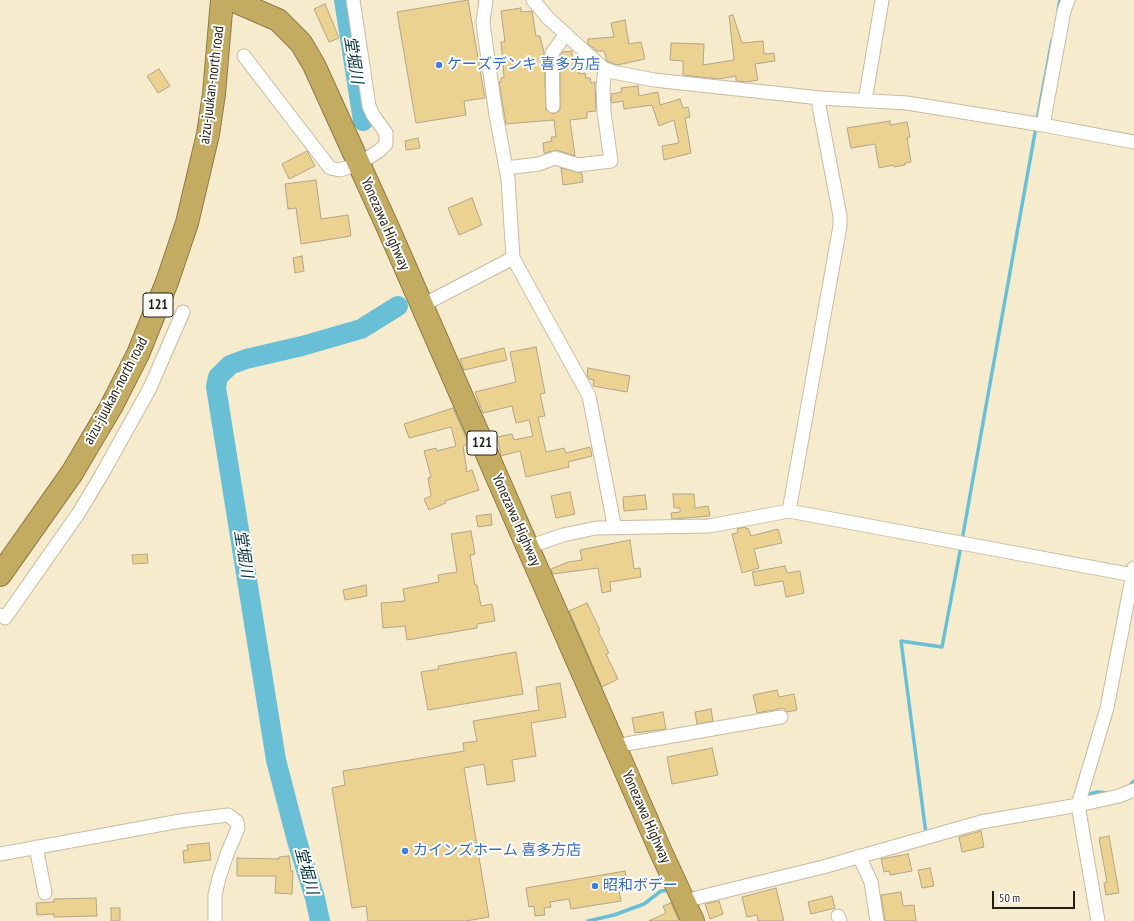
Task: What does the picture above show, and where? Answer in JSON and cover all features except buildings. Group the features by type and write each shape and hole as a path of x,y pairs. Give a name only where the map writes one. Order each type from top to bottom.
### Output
{"highway":[{"name":"aizu-juukan-north road","path":"0,552 51,479 94,412 128,344 156,276 184,186 195,132 201,92 208,0"},
{"name":"aizu-juukan-north road","path":"0,575 72,473 111,407 138,354 167,282 187,223 208,134 214,94 222,0"},
{"name":"Yonezawa Highway","path":"232,0 242,3 278,20 301,42 314,65 693,921"}],"street":[{"path":"244,56 330,168 340,170 358,164 379,151 386,144 386,133 372,115 369,106 352,0"},
{"path":"486,0 483,22 506,168 513,258 589,396 614,524"},
{"path":"533,0 566,34 605,69 654,80 820,98 907,103 1044,125 1134,142"},
{"path":"865,101 882,0"},
{"path":"1044,125 1064,11 1068,0"},
{"path":"553,106 552,53 566,34"},
{"path":"506,168 539,164 554,158 578,165 611,161 604,112 603,87 605,69"},
{"path":"789,511 840,226 840,216 819,106 820,98"},
{"path":"421,306 513,258"},
{"path":"0,615 5,618 90,495 150,388 183,312"},
{"path":"528,547 563,535 596,528 709,526 789,511 1133,572 1107,708 1078,806 1098,921"},
{"path":"615,746 781,717"},
{"path":"684,901 823,867 982,822 1078,806 1119,796 1134,790"},
{"path":"0,854 180,821 228,814 237,822 238,828 226,854 219,878 216,895 215,921"},
{"path":"36,847 46,893"},
{"path":"859,856 871,882 877,921"}],"waterway":[{"name":"堂堀川","path":"344,0 363,121"},
{"path":"1058,10 1060,0"},
{"path":"1037,120 1052,40"},
{"path":"962,540 1036,127"},
{"name":"堂堀川","path":"320,921 315,898 297,841 276,760 216,387 218,377 230,365 246,359 302,346 361,329 398,306"},
{"path":"926,834 901,641 942,647 961,546"},
{"path":"1128,787 1134,781"},
{"path":"1085,795 1098,792 1107,793"},
{"path":"588,921 614,915 644,904 661,891 670,890"}],"place":[{"name":"ケーズデンキ 喜多方店","path":"439,65"},
{"name":"カインズホーム 喜多方店","path":"405,851"},
{"name":"昭和ボデー","path":"595,886"}]}
